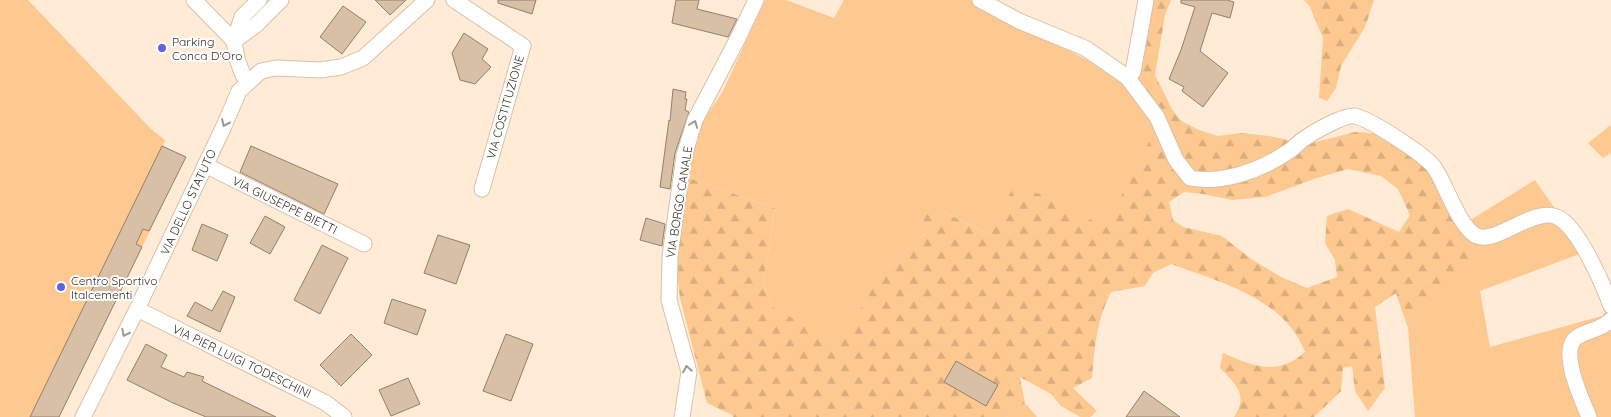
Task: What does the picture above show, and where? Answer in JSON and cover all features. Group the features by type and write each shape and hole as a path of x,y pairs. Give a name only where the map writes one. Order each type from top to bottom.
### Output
{"street":[{"path":"194,0 234,41"},
{"path":"260,0 242,17 234,41 237,59 243,75 249,82 261,71 276,68 320,70 341,67 363,58 427,0"},
{"path":"234,41 256,25 281,0"},
{"name":"VIA COSTITUZIONE","path":"454,0 523,46 482,189"},
{"name":"VIA BORGO CANALE","path":"682,417 689,372 670,300 670,256 684,156 695,120 756,0"},
{"path":"980,0 1019,21 1085,48 1127,77 1156,117 1176,160 1190,178 1220,179 1253,170 1288,152 1301,140 1342,118 1354,116 1395,137 1433,166 1459,215 1475,235 1484,237 1535,217 1549,215 1565,222 1592,262 1603,283 1611,306"},
{"path":"1127,77 1133,72 1146,0"},
{"name":"VIA DELLO STATUTO","path":"83,417 137,309 239,91 249,82"},
{"name":"VIA GIUSEPPE BIETTI","path":"205,165 364,244"},
{"name":"VIA PIER LUIGI TODESCHINI","path":"137,309 326,403 344,417"},
{"path":"1589,417 1571,368 1568,352 1570,344 1576,337 1603,327 1611,320"}],"green space":[{"name":"Centro Sportivo Italcementi","path":"0,0 28,0 151,129 165,140 163,146 186,157 59,417 0,417"},
{"path":"765,0 786,0 834,18 844,0 971,0 978,6 1043,36 1089,61 1125,85 1158,126 1105,228 1040,194 990,235 938,209 926,233 881,273 841,345 772,307 763,284 775,208 683,176 699,126 722,93"},
{"path":"1150,0 1171,0 1165,15 1155,75 1172,109 1181,121 1199,130 1218,136 1241,133 1269,136 1308,144 1355,132 1385,134 1438,177 1469,221 1472,262 1408,328 1396,293 1375,307 1385,388 1368,411 1355,391 1352,366 1343,368 1341,391 1314,417 1234,417 1240,402 1239,390 1220,368 1223,353 1255,365 1275,367 1295,360 1305,352 1295,333 1282,318 1266,305 1248,294 1171,264 1153,273 1145,286 1111,292 1099,323 1092,378 1073,388 1097,411 1090,417 1080,417 1061,406 1051,394 1020,377 1025,403 1006,417 733,417 707,403 680,298 674,248 683,176 775,208 763,284 772,307 841,344 881,273 926,233 922,216 938,209 990,235 1013,187 1040,194 1105,227 1157,126 1125,85","holes":["1348,169 1381,176 1398,189 1410,215 1399,232 1348,209 1327,216 1325,243 1335,260 1337,277 1307,288 1281,277 1251,259 1222,236 1183,227 1173,220 1169,202 1184,192 1232,200 1265,197"]},
{"path":"1304,0 1374,0 1365,27 1341,66 1336,88 1327,101 1319,98 1323,38 1310,7"},
{"path":"1611,125 1611,153 1603,158 1588,143"},
{"path":"1535,180 1585,252 1480,291 1490,347 1602,316 1611,305 1611,417 1415,417 1408,328 1455,279 1469,221"},
{"path":"1025,403 1037,417 1006,417"}],"building":[{"path":"375,0 406,0 390,15"},
{"path":"498,0 536,0 532,14 498,3"},
{"path":"676,0 699,0 697,9 737,19 728,37 672,23"},
{"path":"1181,0 1227,0 1234,2 1230,18 1212,13 1200,51 1228,73 1203,107 1182,91 1184,87 1169,79 1195,7 1181,3"},
{"path":"343,6 366,22 342,54 320,37"},
{"path":"464,33 488,49 482,59 491,67 475,84 460,80 452,53"},
{"path":"673,89 686,92 685,110 689,112 675,153 670,189 660,187"},
{"path":"162,146 186,157 149,231 143,229 136,244 142,247 59,417 30,417"},
{"path":"251,146 338,184 324,214 240,172"},
{"path":"265,216 285,227 270,254 250,243"},
{"path":"646,218 665,224 662,246 640,240"},
{"path":"202,224 228,235 217,261 192,250"},
{"path":"438,235 470,245 456,284 424,273"},
{"path":"322,245 348,258 320,314 294,300"},
{"path":"223,291 235,297 220,332 187,316 195,302 212,311"},
{"path":"392,299 426,310 417,335 384,323"},
{"path":"351,334 372,355 341,386 320,365"},
{"path":"506,334 533,344 511,401 483,391"},
{"path":"146,344 167,355 161,367 184,377 187,372 204,377 202,381 276,417 206,417 127,380"},
{"path":"956,361 998,385 986,406 944,382"},
{"path":"408,378 420,404 391,416 379,390"},
{"path":"1144,391 1180,417 1126,417"}],"place":[{"name":"Parking Conca D'Oro","path":"162,48"},
{"name":"Centro Sportivo Italcementi","path":"61,287"}]}
